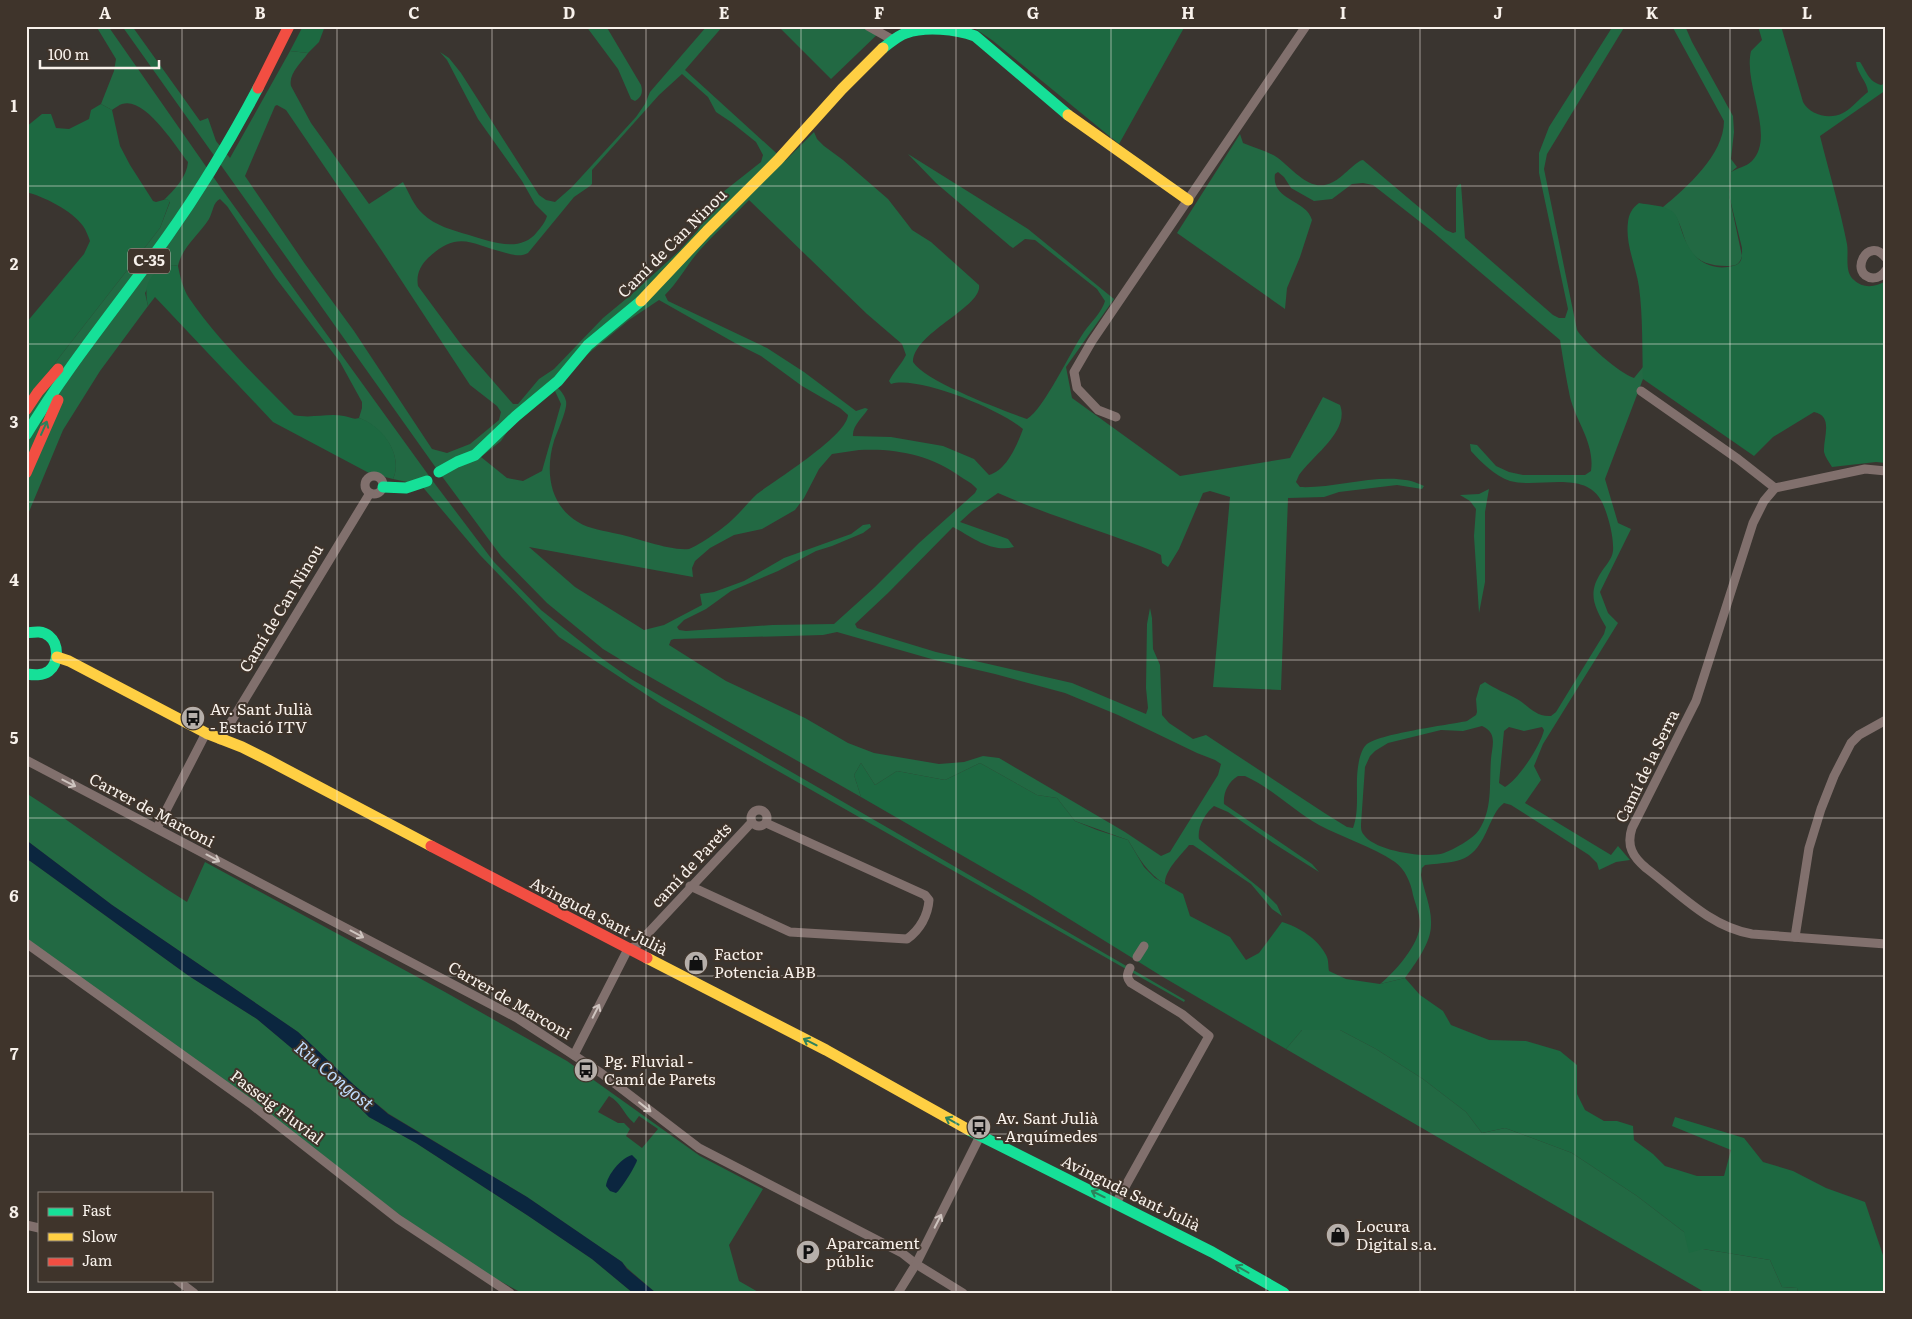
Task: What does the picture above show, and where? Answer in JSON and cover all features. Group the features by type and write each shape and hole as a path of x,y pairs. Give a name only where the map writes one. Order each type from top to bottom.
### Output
{"main road":[{"path":"270,67 284,26"},
{"name":"C-35","path":"26,435 60,380 167,237 203,185 228,146 270,67 289,26"},
{"path":"270,67 294,26"},
{"name":"Camí de Can Ninou","path":"439,472 475,455 516,416 558,381 588,345 644,299 707,231 778,160 876,54 893,40 906,33 921,30 959,30 970,33 1030,82 1042,96 1188,200"},
{"path":"26,410 38,392 70,354 94,335"},
{"path":"26,474 56,402 78,364 84,348"},
{"path":"383,487 393,489 416,487 427,481"},
{"path":"26,634 35,631 47,635 55,644 57,657 52,667 44,674 27,676"},
{"name":"Avinguda Sant Julià","path":"57,657 220,740 242,747 268,760 628,949 826,1050 980,1136 1212,1252 1284,1293"}],"street":[{"path":"868,26 893,40"},
{"path":"1116,417 1098,410 1077,388 1074,372 1092,341 1306,26"},
{"path":"1884,253 1869,251 1864,255 1860,266 1863,272 1873,278 1878,277 1886,270"},
{"path":"1641,390 1738,459 1775,488 1858,470 1886,471"},
{"path":"370,476 379,477 383,481 383,487 378,493 370,493 365,489 365,483 370,476"},
{"name":"Camí de la Serra","path":"1775,488 1764,501 1753,523 1696,701 1629,837 1632,854 1637,861 1716,922 1733,930 1747,934 1886,944"},
{"name":"Camí de Can Ninou","path":"220,740 370,493"},
{"path":"1795,937 1809,848 1834,776 1851,743 1859,735 1885,721"},
{"path":"157,828 206,733"},
{"name":"Carrer de Marconi","path":"26,760 492,1005 574,1054 699,1148 902,1253 916,1264 963,1293"},
{"path":"690,886 790,932 908,939 919,927 929,907 929,900 925,895 766,823 759,826 752,822 752,814 759,810 767,815 766,823"},
{"name":"camí de Parets","path":"574,1054 628,949 638,944 690,886 752,822"},
{"name":"Passeig Fluvial","path":"26,943 251,1104 398,1219 510,1293"},
{"path":"1137,957 1144,946"},
{"path":"1116,1203 1209,1036 1182,1014 1131,983 1127,974 1130,968"},
{"path":"898,1293 916,1264 980,1136"},
{"path":"179,1282 194,1293"}],"green space":[{"path":"96,26 108,26 221,188 432,480 494,562 541,610 631,679 1185,1000 1184,1002 662,705 559,637 480,555 421,485 393,479 396,470 393,451 375,427 359,418 362,402 340,362 275,277 227,206 220,199 214,205 205,225 183,253 178,266 173,265 156,273 145,293 148,306 100,371 63,430 26,519 26,402 160,228 170,202 167,199 164,200 183,178 188,162 159,124 140,108 131,104 122,104 112,110 101,104 114,71 116,59"},
{"path":"122,26 132,26 200,121 208,118 216,141 230,158 290,51 308,53 293,73 291,86 311,123 369,204 403,182 417,207 433,222 486,240 514,244 530,239 541,227 547,216 535,204 522,181 478,119 447,60 440,52 449,58 461,73 539,195 546,200 555,202 572,187 636,117 645,104 650,92 707,26 723,26 685,70 785,161 814,132 817,139 824,146 888,199 912,230 931,242 979,285 977,293 970,302 935,331 916,351 913,362 933,378 966,395 1027,419 1034,413 1049,392 1078,341 1099,313 1105,301 1097,289 1035,240 1025,239 1013,248 1010,246 936,183 908,154 1028,229 1114,299 1066,367 1072,398 1180,476 1290,458 1323,397 1340,405 1342,415 1340,424 1329,442 1299,475 1296,482 1300,487 1380,479 1411,481 1424,486 1422,489 1397,485 1339,492 1324,497 1288,498 1281,690 1213,687 1230,497 1210,491 1203,493 1179,549 1168,567 1162,563 1161,555 1155,552 998,493 960,522 1008,539 1014,547 997,548 990,546 953,527 855,624 857,628 936,652 1072,683 1146,714 1148,708 1146,688 1147,624 1150,608 1153,649 1160,665 1162,715 1169,723 1193,739 1206,735 1326,814 1347,827 1353,828 1357,806 1358,764 1366,745 1384,737 1467,721 1476,715 1476,699 1480,685 1485,682 1517,699 1536,713 1551,716 1556,712 1604,634 1606,627 1598,612 1594,593 1597,579 1611,557 1613,539 1602,502 1594,492 1585,486 1573,483 1522,483 1504,479 1484,464 1471,451 1470,444 1477,445 1496,466 1509,472 1523,475 1585,475 1591,471 1588,442 1570,397 1560,340 1433,232 1373,185 1363,183 1352,184 1332,199 1314,201 1291,188 1284,177 1278,172 1275,174 1275,183 1278,190 1309,213 1312,220 1300,257 1287,288 1285,309 1177,233 1240,134 1243,143 1278,158 1304,179 1318,185 1333,182 1363,160 1446,230 1453,233 1456,232 1456,188 1461,184 1465,238 1553,315 1565,318 1568,309 1539,173 1539,153 1549,127 1613,26 1625,26 1547,154 1544,169 1577,330 1603,357 1628,375 1634,378 1643,367 1643,379 1605,479 1618,523 1631,529 1600,592 1608,613 1618,623 1543,744 1534,766 1541,780 1525,803 1611,855 1618,846 1630,860 1616,862 1599,870 1597,863 1589,855 1511,805 1504,803 1497,811 1483,838 1471,854 1457,861 1425,865 1422,868 1421,875 1430,912 1430,932 1422,953 1405,978 1380,984 1406,956 1417,938 1419,929 1420,921 1411,886 1402,868 1377,851 1319,825 1255,781 1245,776 1234,778 1227,788 1224,804 1312,864 1319,872 1228,812 1214,806 1202,821 1199,839 1262,890 1277,905 1282,916 1272,909 1251,884 1193,845 1189,845 1174,863 1167,874 1165,884 1148,870 1128,840 1075,821 1057,798 1037,795 980,763 945,780 897,771 875,785 861,763 854,775 861,797 603,649 547,603 501,556 441,475","holes":["682,74 708,97 716,112 756,142 763,155 761,162 723,192 697,231 679,251 603,318 554,369 539,379 518,404 513,404 460,343 418,286 419,271 425,261 439,249 457,242 475,243 515,255 528,253 574,197 592,184 592,170 659,95","277,105 286,110 470,385 497,406 501,412 499,420 470,444 447,453 432,449 354,331 305,264 245,176","749,200 867,314 902,344 906,355 889,381 891,384 904,383 939,389 979,404 1012,421 1023,429 1018,442 1006,462 1001,468 989,475 974,459 943,446 891,437 853,436 856,425 868,409 856,411 804,372 767,348 668,301 665,295 711,238","659,300 761,356 802,386 840,408 848,415 836,434 823,446 757,494 724,527 689,549 672,548 597,530 582,524 568,515 555,497 550,475 551,452 566,405 565,397 558,388 583,358 629,320","555,391 561,404 542,471 523,481 507,478 481,457 501,441 509,429","859,450 886,450 913,454 938,463 950,469 977,489 975,493 834,624 772,625 686,631 679,630 677,627 684,620 706,609 731,591 778,571 816,551 863,533 871,527 870,524 863,525 851,534 784,558 744,581 714,592 700,594 702,605 664,625 644,630 575,587 529,547 693,577 692,568 695,561 710,548 734,535 762,529 795,510 804,498 819,469 832,454","837,632 935,660 1065,693 1118,715 1221,764 1218,775 1170,852 1161,856 1125,832 999,758 983,756 964,762 939,764 874,753 848,743 805,718 726,681 669,645 671,640 823,635","1482,726 1490,732 1493,740 1490,796 1483,822 1476,834 1463,844 1436,855 1414,854 1389,849 1370,841 1364,835 1361,824 1365,767 1370,756 1388,743 1441,730 1463,731","1509,727 1524,731 1542,727 1544,730 1534,753 1522,770 1505,787 1499,783 1504,731"]},
{"path":"303,26 325,26 319,42 308,53 290,51"},
{"path":"586,26 606,26 641,85 641,94 635,101 631,99 618,69"},
{"path":"778,26 880,26 884,28 831,79"},
{"path":"971,26 979,26 980,29 987,26 1185,26 1119,144 992,40"},
{"path":"1672,26 1685,26 1733,116 1734,132 1731,159 1737,167 1731,172 1729,195 1742,256 1736,265 1710,264 1698,258 1690,250 1678,221 1672,213 1662,208 1692,181 1711,158 1718,146 1724,121"},
{"path":"1758,26 1781,26 1803,102 1815,113 1826,116 1838,115 1849,109 1868,92 1856,62 1860,62 1873,81 1881,85 1886,83 1886,90 1820,136 1847,244 1849,273 1858,283 1865,286 1874,286 1886,281 1886,463 1876,462 1832,467 1824,452 1826,423 1820,414 1814,412 1773,437 1754,456 1643,379 1642,321 1638,279 1631,255 1627,230 1629,216 1639,203 1666,208 1676,216 1683,236 1693,254 1703,262 1724,267 1736,265 1740,262 1742,248 1729,195 1731,172 1747,165 1759,150 1761,138 1760,124 1750,64 1751,51 1762,40"},
{"path":"101,104 112,110 120,146 153,201 167,199 170,201 160,228 26,402 26,323 84,254 90,241 84,228 72,215 41,197 26,192 26,127 42,114 51,114 56,128 69,129 89,119 91,110"},
{"path":"173,265 178,266 187,294 212,328 239,359 294,415 338,415 353,419 359,418 376,427 389,442 396,460 396,470 393,479 369,473 273,422 155,297 148,306 147,291 150,280 159,271"},
{"path":"1489,489 1485,512 1485,582 1479,613 1474,536 1476,509 1470,501 1460,495 1479,494"},
{"path":"861,763 875,785 897,771 945,780 980,763 1037,795 1057,798 1075,821 1128,840 1144,867 1155,878 1183,894 1190,916 1230,937 1246,960 1259,953 1282,922 1301,930 1313,939 1326,955 1329,971 1346,979 1380,984 1405,978 1420,995 1443,1011 1451,1025 1489,1040 1526,1041 1560,1051 1577,1065 1577,1094 1585,1110 1604,1121 1617,1121 1633,1126 1634,1140 1665,1166 1697,1176 1724,1176 1731,1150 1672,1126 1675,1117 1744,1138 1763,1162 1793,1171 1826,1188 1865,1202 1886,1264 1886,1293 1798,1293 1797,1288 1782,1287 1770,1260 1703,1249 1689,1253 1684,1232 1637,1196 1572,1153 1505,1128 1482,1133 1466,1112 1423,1079 1376,1049 1340,1030 1302,1030 1286,1049 1163,977 1029,894 861,797 854,775"},
{"path":"26,793 187,902 205,862 445,992 567,1061 700,1156 763,1189 729,1245 739,1281 760,1293 656,1293 622,1262 527,1197 389,1114 354,1085 298,1032 112,905 26,840","holes":["609,1096 634,1123 639,1116 658,1129 642,1148 626,1136 630,1129 624,1123 618,1123 598,1112"]},
{"path":"26,858 189,976 257,1019 344,1092 369,1117 416,1143 527,1215 592,1259 633,1293 522,1293 485,1273 411,1223 26,940"},
{"path":"1302,1030 1340,1030 1376,1049 1423,1079 1466,1112 1482,1133 1505,1128 1572,1153 1637,1196 1703,1249 1770,1260 1782,1287 1797,1288 1798,1293 1706,1293 1286,1049"}],"water":[{"name":"Riu Congost","path":"26,840 112,905 298,1032 388,1114 527,1197 622,1262 627,1269 656,1293 633,1293 592,1259 527,1215 416,1143 369,1117 344,1092 257,1019 189,976 26,858"},
{"path":"632,1155 637,1160 631,1172 616,1193 610,1191 606,1186 612,1172 619,1163"}],"traffic: fast":[{"path":"883,48 903,34 914,31 931,29 950,30 975,36 1068,115"},
{"path":"26,435 77,359 180,219 215,164 258,88"},
{"path":"439,472 475,455 516,416 558,381 588,345 641,301"},
{"path":"383,487 406,488 427,481"},
{"path":"26,633 44,633 52,639 56,648 55,663 49,671 35,675 26,674"},
{"path":"969,1130 1212,1252 1284,1293"}],"traffic: slow":[{"path":"641,301 778,160 842,89 883,48"},
{"path":"1068,115 1188,200"},
{"path":"57,657 69,661 206,733 242,747 268,760 431,846"},
{"path":"647,958 826,1050 969,1130"}],"traffic: jam":[{"path":"258,88 289,26"},
{"path":"26,410 38,392 58,369"},
{"path":"26,473 58,400"},
{"path":"431,846 647,958"}],"place":[{"name":"Av. Sant Julià - Estació ITV","path":"193,718"},
{"name":"Factor Potencia ABB","path":"696,963"},
{"name":"Pg. Fluvial - Camí de Parets","path":"586,1070"},
{"name":"Av. Sant Julià - Arquímedes","path":"979,1127"},
{"name":"Locura Digital s.a.","path":"1338,1235"},
{"name":"Aparcament públic","path":"808,1252"}]}
